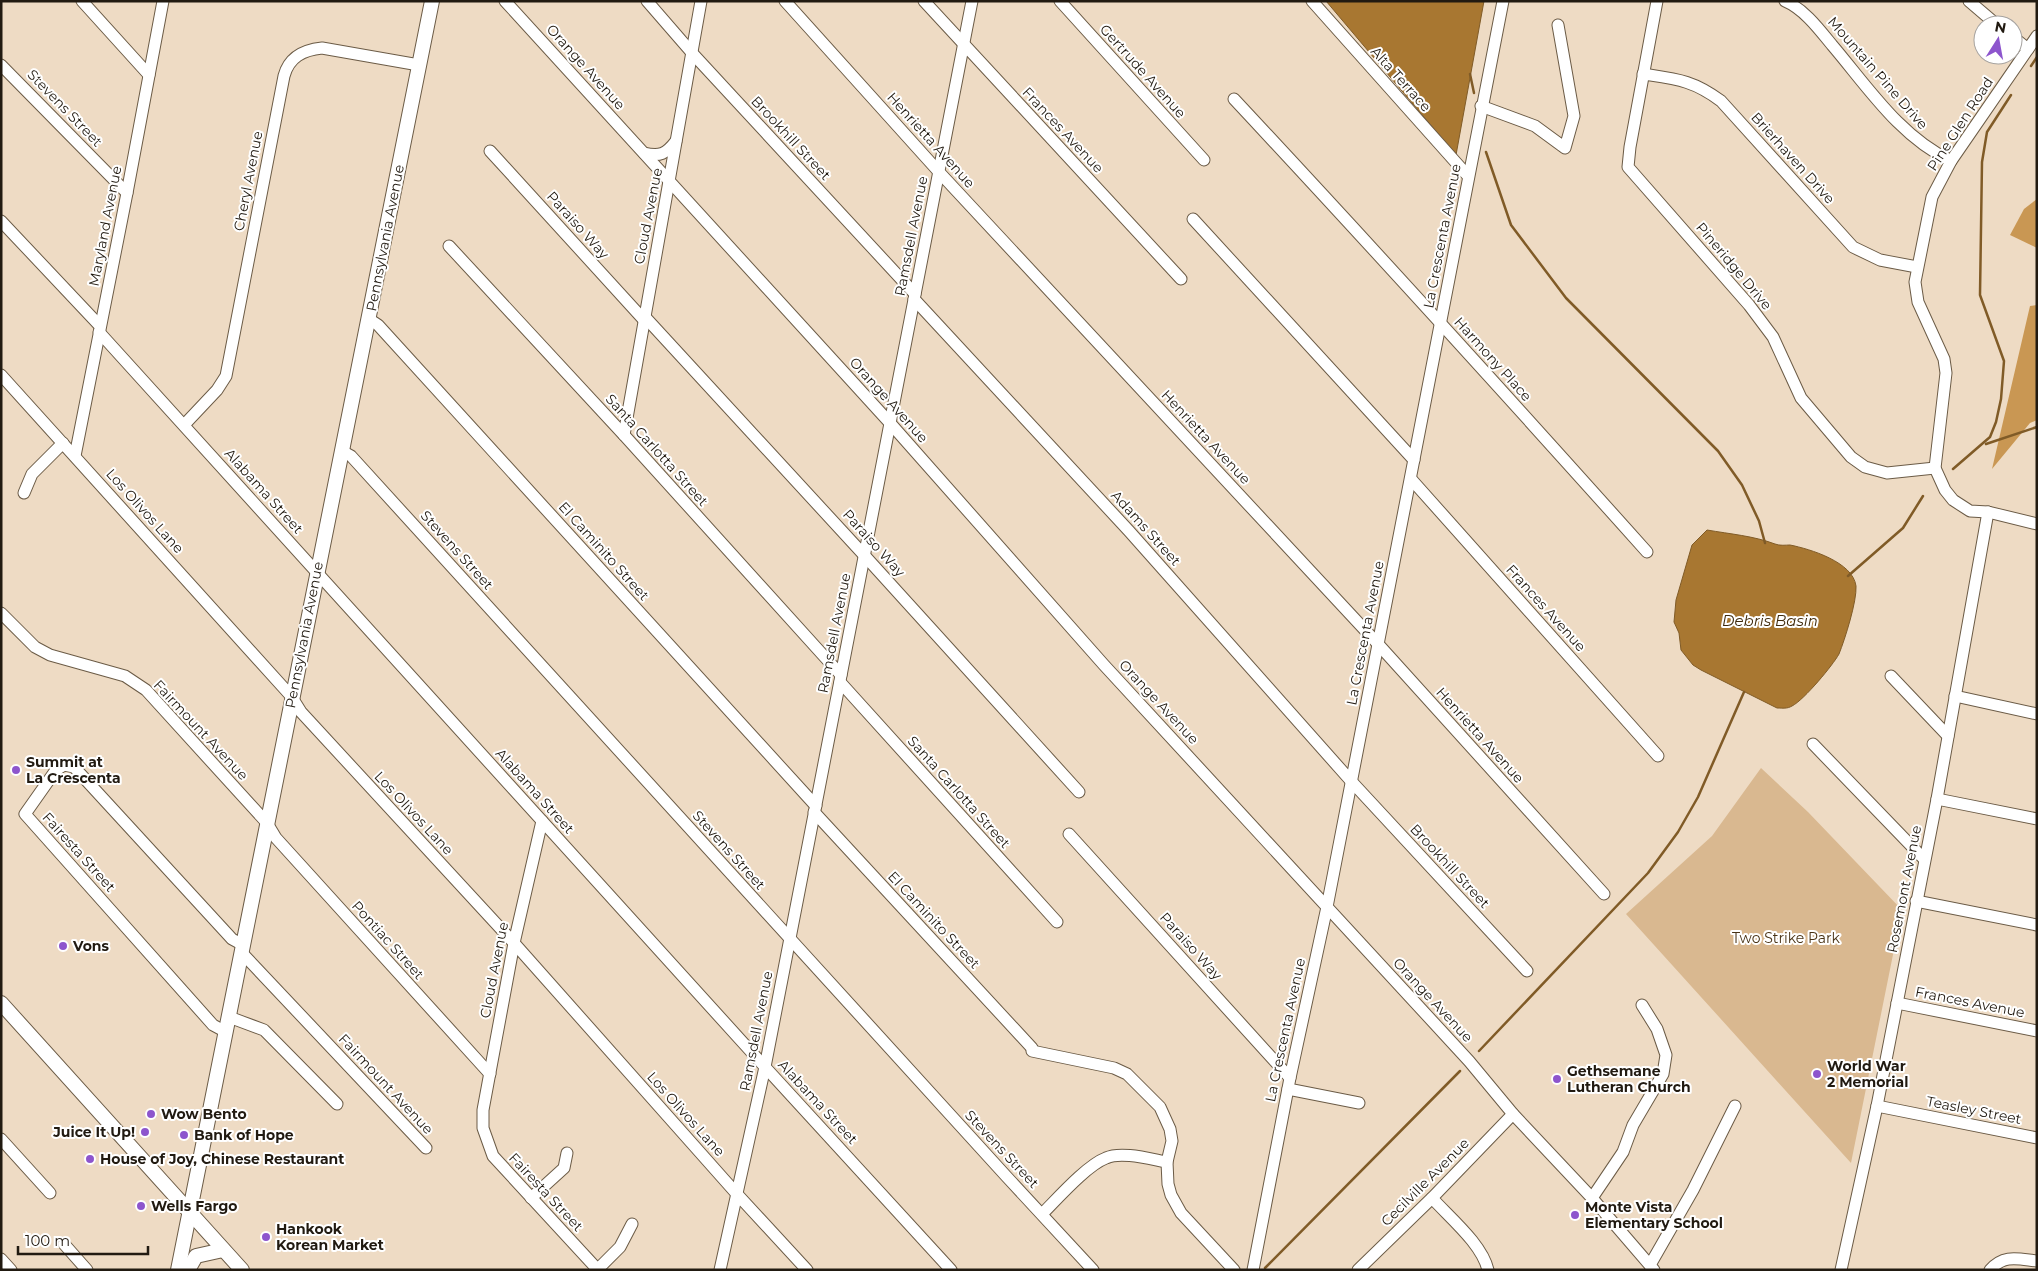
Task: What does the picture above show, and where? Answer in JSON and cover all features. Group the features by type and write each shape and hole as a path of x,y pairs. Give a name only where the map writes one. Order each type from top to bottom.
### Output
{"main road":[{"name":"Pennsylvania Avenue","path":"178,1270 432,1"},
{"path":"1,1003 242,1270"},
{"path":"188,1270 196,1256 223,1250"}],"street":[{"path":"82,1 149,75"},
{"name":"Maryland Avenue","path":"75,456 163,1"},
{"name":"Orange Avenue","path":"505,1 890,423 1104,665 1469,1061 1513,1114 1592,1198 1652,1268"},
{"name":"Brookhill Street","path":"648,1 693,54 915,296"},
{"name":"Cloud Avenue","path":"624,435 701,1"},
{"name":"Henrietta Avenue","path":"786,1 939,172 1378,644 1604,894"},
{"name":"Frances Avenue","path":"924,1 1181,279"},
{"name":"Ramsdell Avenue","path":"720,1270 765,1067 972,1"},
{"name":"Gertrude Avenue","path":"1060,1 1204,160"},
{"name":"Alta Terrace","path":"1312,1 1468,176"},
{"name":"La Crescenta Avenue","path":"1253,1270 1289,1083 1327,907 1503,1"},
{"name":"Pineridge Drive","path":"1657,1 1628,167 1749,305 1774,337 1801,398 1851,457 1865,467 1887,473 1935,468"},
{"name":"Mountain Pine Drive","path":"1785,1 1812,21 1906,130 1930,150 1951,162"},
{"path":"1970,1 1986,15"},
{"path":"1482,106 1535,126 1566,148 1574,116 1558,25"},
{"name":"Pine Glen Road","path":"1935,468 1946,373 1944,359 1918,302 1916,282 1932,197 1951,162 2037,36"},
{"path":"2023,45 2028,49"},
{"name":"Cheryl Avenue","path":"184,425 217,390 226,376 284,76 291,62 297,55 309,49 322,48 419,65"},
{"name":"Stevens Street","path":"1,65 127,193"},
{"name":"Brierhaven Drive","path":"1643,74 1688,81 1704,88 1721,101 1853,247 1880,260 1918,267"},
{"name":"Harmony Place","path":"1234,99 1441,323 1647,552"},
{"path":"644,153 663,155 669,151 678,137"},
{"name":"Paraiso Way","path":"490,151 864,555 1079,792"},
{"path":"1193,220 1414,460"},
{"name":"Alabama Street","path":"1,221 765,1067 951,1270"},
{"name":"Santa Carlotta Street","path":"449,246 624,435 1057,922"},
{"name":"Adams Street","path":"915,296 1130,531 1351,781"},
{"name":"El Caminito Street","path":"369,318 1032,1049 1114,1068 1127,1074 1160,1107 1170,1129 1172,1141 1167,1162 1169,1189 1181,1213 1234,1270"},
{"name":"Los Olivos Lane","path":"1,375 292,696 301,712 514,943 807,1270"},
{"path":"24,493 32,474 63,443"},
{"name":"Stevens Street","path":"342,451 351,456 1093,1270"},
{"path":"1935,468 1940,482 1954,500 1970,511 1988,512 2037,524"},
{"name":"Frances Avenue","path":"1411,479 1658,756"},
{"name":"Rosemont Avenue","path":"1841,1270 1897,1003 1937,799 1988,512"},
{"name":"Fairmount Avenue","path":"1,613 35,647 42,651 124,676 146,690 267,823"},
{"path":"1891,676 1948,736"},
{"path":"1955,696 2037,714"},
{"path":"1813,744 1924,859"},
{"name":"Fairesta Street","path":"226,1032 213,1025 25,814 56,770 64,765 74,767 243,949"},
{"name":"Brookhill Street","path":"1351,781 1527,972"},
{"path":"1937,799 2037,820"},
{"name":"Cloud Avenue","path":"483,1127 483,1110 514,943 542,820"},
{"name":"Pontiac Street","path":"267,823 276,838 490,1074"},
{"name":"Paraiso Way","path":"1070,834 1289,1083"},
{"path":"1916,901 2037,925"},
{"name":"Fairmount Avenue","path":"243,949 426,1148"},
{"name":"Frances Avenue","path":"1897,1003 2037,1031"},
{"path":"1592,1198 1622,1152 1633,1125 1663,1074 1666,1055 1657,1030 1642,1006"},
{"path":"229,1017 264,1030 337,1104"},
{"path":"1289,1083 1359,1103"},
{"path":"1652,1268 1735,1106"},
{"name":"Teasley Street","path":"1876,1106 2037,1138"},
{"name":"Cecilville Avenue","path":"1358,1270 1432,1198 1513,1114"},
{"name":"Fairesta Street","path":"483,1127 492,1156 598,1270"},
{"path":"1,1139 50,1193"},
{"path":"531,1198 564,1168 567,1153"},
{"path":"1042,1214 1095,1164 1107,1157 1135,1156 1167,1162"},
{"path":"1432,1198 1477,1247 1484,1257 1488,1270"},
{"path":"598,1270 620,1247 632,1224"},
{"path":"64,1244 87,1270"},
{"path":"1990,1270 1998,1261 2014,1258 2037,1261"},
{"path":"1,1259 11,1270"}],"green space":[{"name":"Two Strike Park","path":"1761,768 1808,812 1902,910 1851,1163 1626,914 1712,836"}],"shaded area":[{"path":"2037,199 2037,248 2010,235 2024,209"},
{"path":"2037,305 2037,420 2030,423 1992,469 2030,306"}],"water":[{"path":"1326,1 1484,1 1456,155"},
{"name":"Debris Basin","path":"1707,530 1750,537 1777,545 1790,545 1819,553 1839,564 1853,578 1856,586 1855,601 1839,654 1811,690 1790,707 1777,708 1701,670 1693,665 1681,650 1679,633 1674,622 1676,600 1692,545"}],"waterway":[{"path":"2031,66 2037,57"},
{"path":"1470,74 1474,93"},
{"path":"1953,469 1990,437 1996,422 2001,399 2004,361 1980,295 1982,162 1987,132 2011,95"},
{"path":"1486,152 1511,225 1566,298 1718,451 1742,485 1759,521 1765,543"},
{"path":"1986,444 2037,427"},
{"path":"1848,576 1903,528 1923,496"},
{"path":"1479,1051 1648,873 1678,832 1698,797 1744,692"},
{"path":"1265,1268 1460,1071"}],"place":[{"name":"Summit at La Crescenta","path":"16,770"},
{"name":"Vons","path":"63,946"},
{"name":"World War 2 Memorial","path":"1817,1074"},
{"name":"Gethsemane Lutheran Church","path":"1557,1079"},
{"name":"Wow Bento","path":"151,1114"},
{"name":"Juice It Up!","path":"145,1132"},
{"name":"Bank of Hope","path":"184,1135"},
{"name":"House of Joy, Chinese Restaurant","path":"90,1159"},
{"name":"Wells Fargo","path":"141,1206"},
{"name":"Monte Vista Elementary School","path":"1575,1215"},
{"name":"Hankook Korean Market","path":"266,1237"}]}
